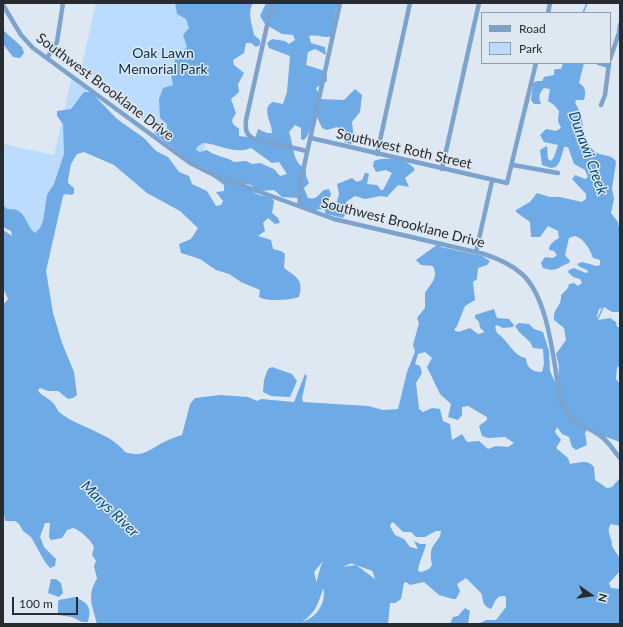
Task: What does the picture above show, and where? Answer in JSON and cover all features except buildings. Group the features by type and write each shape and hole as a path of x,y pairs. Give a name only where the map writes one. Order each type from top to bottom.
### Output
{"street":[{"path":"47,58 57,42 62,3"},
{"path":"272,3 246,120 246,129 248,135 254,139 307,151"},
{"path":"300,206 299,189 340,3"},
{"path":"377,154 410,3"},
{"path":"442,169 479,3"},
{"name":"Southwest Brooklane Drive","path":"3,5 21,35 33,48 190,163 214,175 334,219 476,252 506,262 519,271 531,283 541,304 560,399 564,410 575,423 597,433 608,442 620,458"},
{"path":"611,56 620,25"},
{"path":"476,252 492,181 507,183 536,64"},
{"path":"601,105 605,94 609,65"},
{"name":"Southwest Roth Street","path":"311,138 492,181"},
{"path":"512,165 558,173"}],"green space":[{"name":"Oak Lawn Memorial Park","path":"96,3 238,3 201,162 152,127 81,69"},
{"path":"72,76 87,90 49,239 30,238 3,214 3,144 54,155"}],"shaded area":[{"path":"175,3 253,3 250,11 250,19 254,35 260,40 260,45 256,47 251,43 246,43 244,53 233,60 234,65 244,73 238,84 239,92 231,99 236,113 232,120 233,124 239,129 239,136 255,138 258,129 267,133 272,133 267,112 269,105 273,102 283,104 287,92 290,56 269,48 267,43 272,39 285,41 289,44 295,40 293,35 282,34 265,24 260,16 266,3 339,3 335,15 332,36 309,36 311,43 325,47 326,55 315,49 308,52 306,65 322,70 327,76 327,81 316,88 321,99 344,100 355,89 362,95 360,112 352,122 354,140 351,144 344,142 345,133 337,127 327,130 322,128 317,117 314,119 308,135 304,140 301,139 301,128 295,125 289,132 295,157 306,171 306,176 309,183 304,188 308,198 317,197 324,190 329,189 331,194 328,204 329,206 336,205 339,194 337,184 352,178 357,182 362,180 365,173 369,174 367,184 377,185 381,190 383,190 392,173 386,170 376,172 373,166 374,161 384,159 403,161 412,166 415,170 405,178 409,187 398,185 387,197 381,196 365,199 355,196 346,202 347,212 343,218 326,214 324,209 314,210 301,206 298,198 282,197 274,190 258,191 251,185 246,184 244,186 259,195 271,197 274,201 272,213 278,218 280,223 275,224 268,218 263,223 265,231 258,236 271,240 273,249 281,251 285,254 284,268 295,276 300,282 299,297 285,300 268,300 259,297 260,290 241,282 229,274 216,270 200,259 181,253 179,244 191,239 198,228 180,211 147,193 114,165 84,152 77,154 71,164 68,180 68,183 74,188 74,193 72,195 65,194 63,196 46,271 53,313 62,343 74,372 77,395 68,399 58,391 48,391 40,388 38,390 39,392 52,402 59,412 66,417 103,435 119,445 125,452 131,454 141,454 166,441 182,435 190,404 195,398 220,395 248,397 257,401 261,399 294,402 305,374 307,376 302,398 303,402 368,406 383,410 398,409 407,372 415,352 413,345 419,323 417,318 425,308 425,293 433,281 435,274 433,266 421,265 416,260 438,244 441,247 482,256 490,261 487,265 478,268 477,279 473,282 475,300 465,306 454,330 458,332 470,328 478,334 483,333 484,331 480,328 479,322 475,318 475,315 494,309 497,318 509,319 514,325 513,327 503,328 497,325 495,327 497,333 514,351 521,357 526,358 527,364 531,369 542,372 544,364 543,349 533,348 530,342 515,326 519,323 529,324 534,329 543,332 549,351 550,371 556,384 558,383 559,366 556,354 566,340 564,328 554,320 554,316 561,299 561,295 568,288 569,284 574,283 578,286 582,283 580,279 573,277 568,272 574,268 586,273 588,272 587,270 577,264 582,262 597,266 600,265 600,260 593,258 589,248 579,237 575,236 569,238 565,255 570,261 569,263 552,270 543,268 541,263 545,257 553,258 557,255 554,251 549,250 549,248 551,244 559,238 558,231 548,226 540,237 531,237 530,222 516,212 516,210 530,202 537,193 550,197 560,197 582,202 586,199 586,194 572,179 575,175 585,179 588,177 585,170 574,164 568,147 564,147 560,161 556,167 551,168 542,165 540,150 547,146 548,159 551,161 558,145 544,142 540,135 546,129 556,131 561,128 558,121 559,111 548,101 550,89 544,88 541,92 539,97 541,104 534,104 531,100 533,83 542,81 544,77 554,75 554,70 561,69 563,64 584,64 579,83 585,90 584,100 577,100 575,102 580,112 585,135 590,147 595,152 612,157 616,162 612,189 614,199 611,213 618,222 620,233 620,312 612,312 604,307 599,309 597,316 598,320 610,318 616,322 617,327 620,327 620,365 617,368 616,379 620,384 620,442 587,430 585,433 587,445 576,450 572,447 569,437 562,434 557,427 555,432 561,440 556,448 568,458 570,464 583,462 589,463 594,467 595,480 607,488 612,487 620,478 620,526 611,524 609,527 609,532 612,546 620,559 620,571 609,583 611,588 620,589 620,624 478,624 486,620 496,620 506,607 506,598 505,596 502,596 497,598 491,609 484,604 481,593 466,578 457,584 460,591 456,599 439,595 424,582 410,585 406,582 404,583 401,599 395,603 390,603 388,624 97,624 91,602 92,591 97,579 94,566 96,561 92,555 94,547 93,544 88,538 73,528 67,530 62,538 51,540 49,537 50,523 45,523 40,537 44,547 56,559 55,566 50,568 31,537 23,531 19,524 15,521 5,521 3,508 3,305 8,299 3,288 3,230 12,236 11,231 3,227 3,205 7,209 13,209 21,213 35,233 40,228 43,221 47,195 54,184 64,154 63,124 57,116 57,111 71,109 84,92 91,92 117,119 144,138 156,151 168,157 179,172 189,176 192,184 207,191 216,206 221,205 223,201 216,192 224,191 224,185 212,176 207,169 192,163 154,133 157,129 163,133 167,131 167,124 160,118 159,99 163,88 173,85 171,75 176,56 187,47 183,35 189,28 186,19 177,14","holes":["203,143 233,150 245,150 251,148 272,163 279,162 287,174 280,176 274,169 260,163 252,164 246,161 234,162 207,150 200,152 196,150 197,147","425,352 432,358 427,367 440,394 451,404 448,417 458,420 462,415 462,407 468,406 487,417 487,420 479,426 482,436 488,438 505,437 514,443 508,447 496,446 488,449 479,441 467,442 462,434 452,440 450,424 443,421 440,409 432,408 423,412 419,409 416,383 422,373 420,366 415,364 418,354","392,522 403,532 411,532 416,537 425,537 436,531 441,531 438,539 432,547 432,565 429,569 422,572 418,571 426,544 420,544 414,541 418,549 410,547 404,539 395,535 390,526","345,558 361,561 371,569 375,579 356,565 334,568 338,562","323,561 320,568 320,579 324,599 314,616 301,622 311,610 319,592 314,572"]},
{"path":"3,30 22,47 24,53 20,58 13,57 3,44"},
{"path":"272,367 292,374 297,381 290,397 271,396 263,392 264,380 268,369"},
{"path":"51,579 56,579 61,583 63,593 59,597 48,593"},
{"path":"75,597 83,601 88,606 88,622 82,622 72,617 58,615 59,600"},
{"path":"465,608 470,611 468,624 450,624 453,617 458,616"}],"waterway":[{"name":"Dunawi Creek","path":"583,12 587,3"},
{"name":"Dunawi Creek","path":"570,64 560,105 593,187 602,236 618,268 616,279 594,327 591,340 592,353 601,380 620,401"},
{"name":"Marys River","path":"291,624 300,619 311,608 317,595 324,570 351,559 376,568 377,572"},
{"path":"174,624 191,602"}]}
